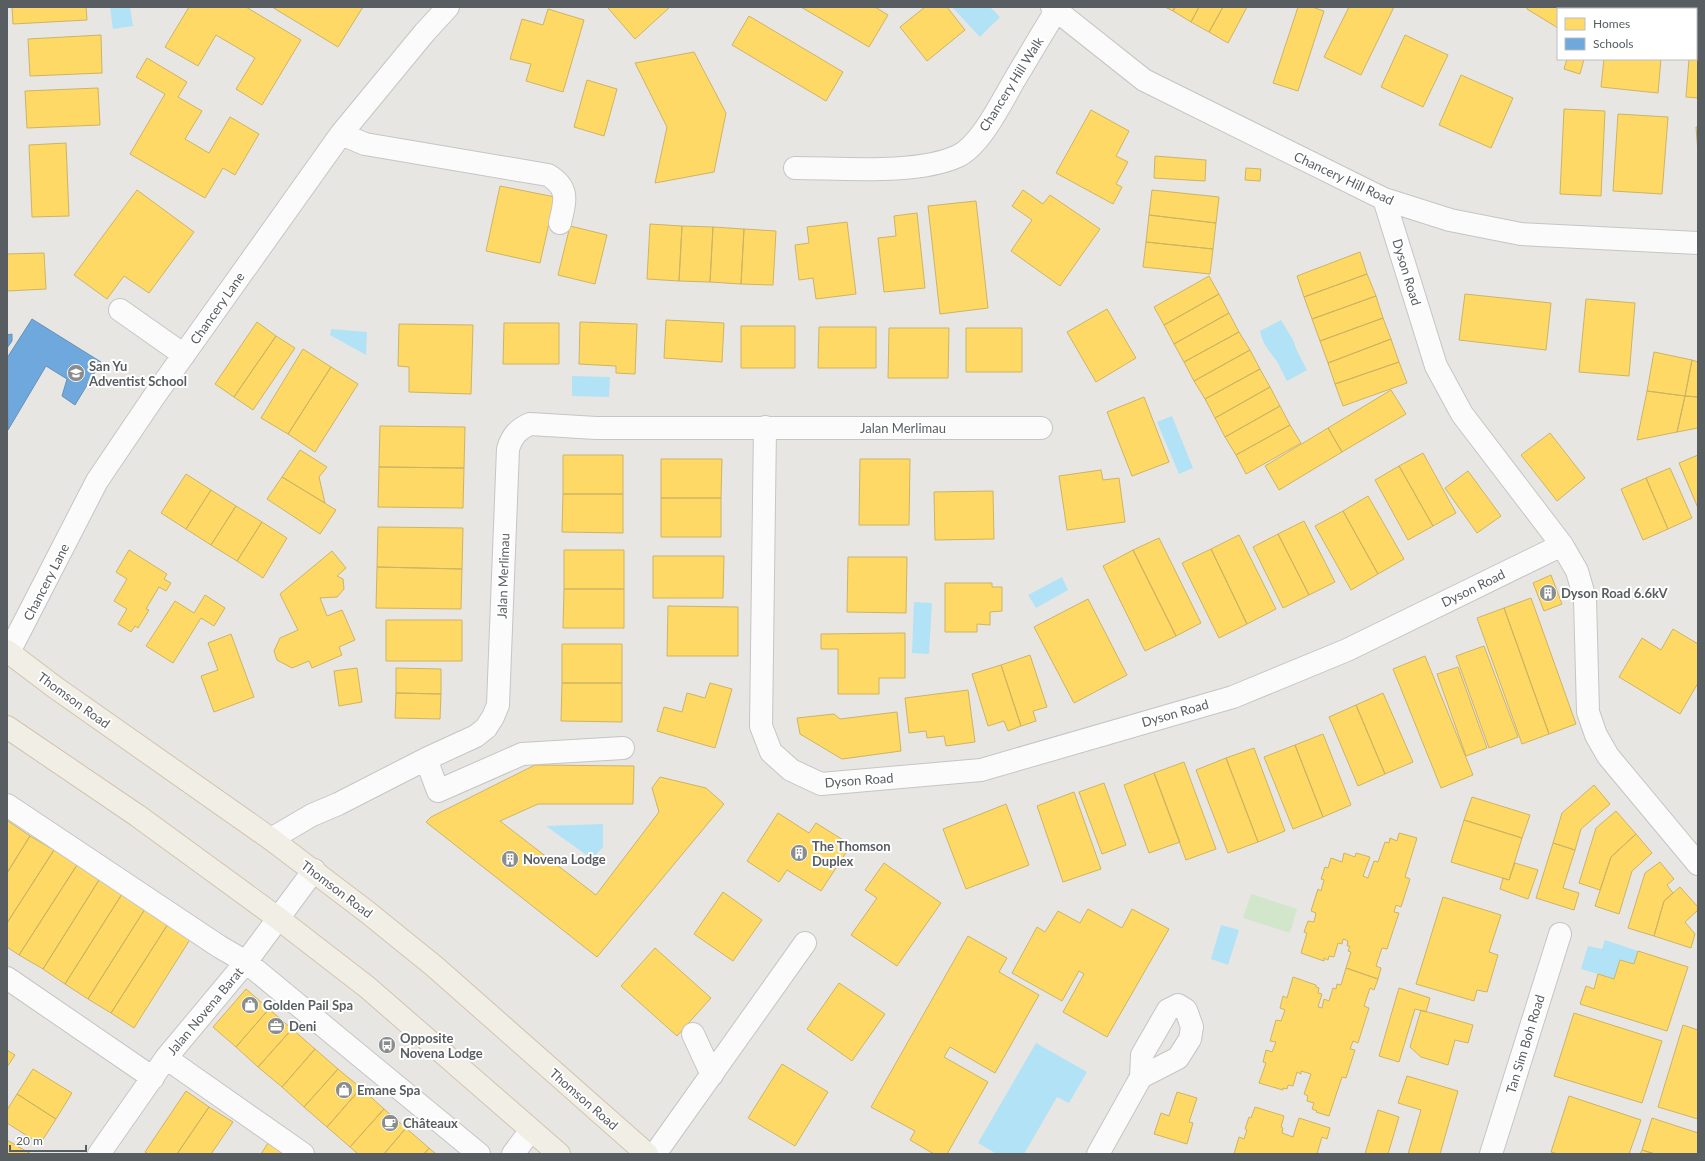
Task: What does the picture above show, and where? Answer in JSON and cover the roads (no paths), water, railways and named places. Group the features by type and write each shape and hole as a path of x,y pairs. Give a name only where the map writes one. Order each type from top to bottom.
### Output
{"main road":[{"name":"Thomson Road","path":"8,651 56,688 314,870 407,944 647,1154"},
{"path":"7,726 138,816 279,919 367,987 531,1130 553,1152"}],"street":[{"name":"Chancery Lane","path":"8,651 97,481 184,355 341,134 425,32 448,7"},
{"name":"Chancery Hill Walk","path":"795,168 881,169 924,166 958,155 974,143 991,120 1054,9"},
{"name":"Chancery Hill Road","path":"1054,9 1144,80 1384,199 1450,220 1521,234 1698,242"},
{"path":"341,134 364,144 548,175 558,181 563,188 565,204 560,223"},
{"name":"Dyson Road","path":"1384,199 1436,366 1462,414 1562,545 1577,571 1585,599 1588,712 1596,735 1608,756 1698,864"},
{"path":"120,310 184,355"},
{"name":"Jalan Merlimau","path":"270,839 312,815 338,804 426,759 476,736 489,722 498,705 508,449 516,433 522,427 530,424 596,428 1042,428"},
{"name":"Dyson Road","path":"765,427 761,726 771,752 792,770 822,784 981,770 1233,697 1347,650 1562,545"},
{"path":"426,759 438,790 522,754 623,748"},
{"path":"7,805 220,947 246,962 479,1154"},
{"name":"Jalan Novena Barat","path":"99,1154 166,1058 246,962 314,870"},
{"name":"Tan Sim Boh Road","path":"1491,1154 1560,934"},
{"path":"655,1154 804,944"},
{"path":"7,978 153,1078"},
{"path":"693,1034 712,1075"},
{"path":"166,1058 303,1154"},
{"path":"1098,1154 1141,1077"},
{"path":"513,1154 531,1130"}],"water":[{"path":"110,7 130,7 133,26 113,29"},
{"path":"952,7 990,7 1000,17 980,37"},
{"path":"1281,320 1293,340 1307,370 1287,381 1277,362 1264,343 1260,331"},
{"path":"331,329 367,332 366,355 330,335"},
{"path":"572,376 610,377 609,397 572,396"},
{"path":"1172,416 1193,468 1179,474 1157,422"},
{"path":"1062,577 1068,590 1036,608 1028,595"},
{"path":"914,602 932,603 929,654 912,653"},
{"path":"603,824 603,847 592,859 546,826"},
{"path":"1221,925 1239,930 1228,965 1211,959"},
{"path":"1605,940 1638,951 1634,964 1620,960 1614,979 1581,969 1588,946 1602,949"},
{"path":"1036,1043 1087,1072 1069,1103 1057,1097 1024,1154 997,1154 978,1143"}],"place":[{"name":"San Yu Adventist School","path":"76,373"},
{"name":"Dyson Road 6.6kV","path":"1548,593"},
{"name":"The Thomson Duplex","path":"799,853"},
{"name":"Novena Lodge","path":"510,859"},
{"name":"Golden Pail Spa","path":"250,1005"},
{"name":"Deni","path":"276,1026"},
{"name":"Opposite Novena Lodge","path":"387,1045"},
{"name":"Emane Spa","path":"344,1090"},
{"name":"Châteaux","path":"390,1123"}]}
